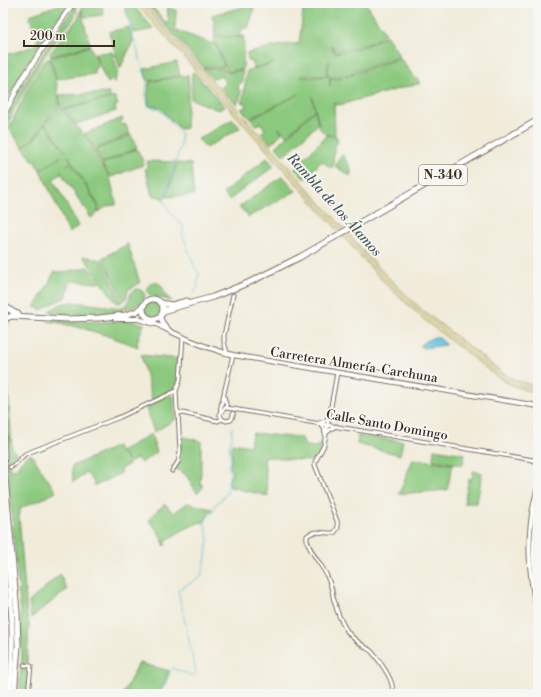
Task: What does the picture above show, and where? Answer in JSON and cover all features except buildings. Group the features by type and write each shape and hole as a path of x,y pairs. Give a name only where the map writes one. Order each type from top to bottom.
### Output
{"highway":[{"name":"N-340","path":"3,319 12,316 67,319 98,318 136,314 156,319 166,310 213,297 270,273 538,120"},
{"name":"N-340","path":"126,315 137,311 147,301 153,299 161,303 172,304 227,291"},
{"name":"N-340","path":"3,301 5,306 5,315 3,319"},
{"path":"161,303 163,306 162,314"},
{"path":"144,305 143,311 148,317"},
{"name":"N-340","path":"5,306 13,312 27,316"},
{"path":"3,424 4,462"},
{"path":"3,455 18,612 18,646 14,694"},
{"path":"3,507 12,626 12,666 9,694"}],"main road":[{"path":"3,116 23,78 73,3"},
{"path":"162,314 162,322 170,331"},
{"path":"148,317 157,325"},
{"path":"98,318 138,319 157,325"},
{"name":"Carretera Almería-Carchuna","path":"157,325 195,342 233,355 538,406"},
{"path":"538,488 531,517 529,546 531,581 538,613"},
{"path":"538,507 534,533 533,559 538,594"}],"street":[{"path":"227,353 224,335 233,295"},
{"path":"172,471 178,462 180,451 176,391 180,380 183,337"},
{"path":"222,420 220,412 233,355"},
{"path":"337,373 324,445 315,462 315,465 337,521 338,528 334,533 317,532 310,534 307,536 307,542 328,580 334,603 348,632 354,640 371,652 379,660 392,685 392,694"},
{"path":"10,467 25,454 120,417 176,391"},
{"path":"224,395 228,408 232,410 233,413"},
{"path":"220,412 224,408 228,408"},
{"name":"Calle Santo Domingo","path":"228,408 533,460 538,459"},
{"path":"178,412 218,421 226,421 231,420 233,413 238,410"},
{"path":"325,434 324,428 319,423 325,421 329,416"},
{"path":"325,434 336,426 331,423 329,416"},
{"name":"Calle Santo Domingo","path":"533,460 538,463"},
{"path":"24,665 31,666 28,694"}],"green space":[{"path":"62,3 69,3 23,70 3,107 3,56 32,47 36,44 38,39 30,19 30,15"},
{"path":"84,3 101,3 104,15 84,17 81,7"},
{"path":"124,3 131,3 154,29 134,33"},
{"path":"146,3 149,3 166,23 169,23 167,8 176,10 175,30 216,45 224,67 203,67"},
{"path":"304,3 366,3 385,33 368,44 355,48 335,52 332,45 334,53 361,47 374,42 386,35 397,51 399,57 340,77 330,77 327,74 329,61 326,76 300,77 309,78 327,76 330,78 340,79 400,58 411,73 421,83 344,104 335,105 334,103 335,136 325,134 320,129 312,96 315,109 286,136 279,128 282,133 271,144 261,133 265,130 261,123 256,125 251,119 299,94 250,118 241,109 247,107 245,103 241,102 247,71 274,63 253,68 252,61 248,61 247,53 279,46 299,44"},
{"path":"75,5 77,10 74,18 50,48 34,73 13,111 3,137 3,127 22,85"},
{"path":"248,6 254,9 248,28 243,28 240,34 244,37 215,36 212,15"},
{"path":"81,10 90,45 53,56 50,55 50,53 78,18"},
{"path":"129,27 133,41 120,69 109,32"},
{"path":"215,36 244,38 243,69 228,72 217,45 213,43"},
{"path":"90,46 97,61 98,67 94,69 95,74 57,79 50,58"},
{"path":"112,52 118,72 114,83 112,80 108,83 95,53"},
{"path":"49,58 56,79 60,107 49,117 35,137 23,148 9,128 39,69"},
{"path":"177,62 180,76 148,81 144,69"},
{"path":"203,68 225,69 227,73 243,70 242,83 239,83 238,89 241,91 239,101 236,104 221,88 226,83 220,75 213,79"},
{"path":"193,72 225,107 218,110 191,99"},
{"path":"188,75 189,87 186,128 180,129 160,108 149,105 149,82"},
{"path":"109,93 110,98 63,109 60,105 59,95"},
{"path":"115,97 118,105 115,106 116,111 76,124 64,110"},
{"path":"61,108 89,141 95,151 98,159 110,178 116,202 116,205 107,206 99,212 99,206 71,160 67,165 71,162 98,206 98,212 91,218 60,171 61,174 53,179 78,226 69,233 40,171 61,157 40,170 23,148 36,137 45,124 59,143 58,144 66,152 45,123"},
{"path":"315,110 318,124 284,156 276,147"},
{"path":"122,118 123,120 120,122 122,125 125,124 130,134 96,149 84,134"},
{"path":"233,119 240,128 206,148 198,139"},
{"path":"131,135 137,148 102,163 96,150"},
{"path":"327,135 337,137 338,140 334,149 333,166 331,168 322,161 305,179 295,169 298,164"},
{"path":"137,149 144,163 143,165 111,177 102,164"},
{"path":"342,154 350,167 350,176 335,166"},
{"path":"267,158 274,166 229,200 223,193"},
{"path":"147,161 176,162 164,200 152,195 145,168 148,165"},
{"path":"177,163 191,164 194,195 166,197"},
{"path":"283,176 296,191 248,217 248,215 239,207"},
{"path":"128,244 140,283 128,290 124,301 102,258"},
{"path":"83,256 101,260 122,302 118,303 115,301"},
{"path":"88,267 100,283 71,281 66,297 42,310 34,307 47,287 54,272 64,272"},
{"path":"153,282 161,285 167,297 172,301 150,295 147,291"},
{"path":"136,289 144,293 144,299 139,304 126,309 66,314 49,311 61,304 73,302 121,307 127,305 131,293"},
{"path":"153,301 160,306 161,309 156,316 153,317 146,312 145,309 150,302"},
{"path":"9,318 13,318 8,324 6,330 7,374 12,449 17,454 13,455 13,459 15,461 9,465 9,469 15,470 28,455 31,454 56,492 21,508 19,515 27,617 29,624 27,664 24,664 24,668 28,672 27,694 19,694 22,658 21,616 6,451 3,325"},
{"path":"48,319 88,322 128,321 144,324 137,342 138,347 94,332 48,321"},
{"path":"141,355 180,359 178,381 172,392 152,400"},
{"path":"171,395 174,397 174,411 176,414 176,419 154,432 145,406"},
{"path":"252,433 302,438 305,446 316,447 322,442 323,443 317,456 310,461 264,457 268,496 230,487 229,481 232,473 230,465 232,459 232,443 250,446"},
{"path":"151,434 157,452 141,463 137,458 120,469 121,473 97,485 94,485 94,482 85,471 83,476 73,482 72,466 117,446 119,452 121,452 128,461 121,451"},
{"path":"180,436 201,441 200,482 203,487 197,493 186,475 174,468 180,462"},
{"path":"358,436 403,441 400,455 357,444"},
{"path":"434,449 465,454 463,465 433,460"},
{"path":"413,459 453,464 447,490 399,494"},
{"path":"473,471 482,473 477,503 464,503 469,479 472,479"},
{"path":"187,503 212,509 212,511 203,523 200,522 183,530 165,541 165,546 158,531 149,521 150,518 165,504 174,513"},
{"path":"60,574 67,590 31,618 29,602"},
{"path":"139,663 170,671 161,691 155,694 123,694"}],"sand":[{"path":"136,3 143,3 377,266 405,294 421,309 501,372 518,381 538,386 538,392 525,390 511,385 496,376 427,322 391,289"}],"water":[{"path":"434,337 438,337 446,345 421,347 421,344"}],"waterway":[{"path":"123,3 147,81 146,95 148,106 159,109 181,135 181,144 164,201 172,215 184,227 183,236 195,268 199,274 197,282 198,286 194,294"},
{"name":"Rambla de los Álamos","path":"140,3 341,230"},
{"name":"Rambla de los Álamos","path":"345,234 375,268 410,303 457,342 506,380 522,386 538,389"},
{"path":"172,668 193,676 196,672 178,590 201,577 206,557 208,538 205,523 207,518 213,512 215,505 225,496 228,490 230,473 228,466 231,459 229,446 232,437 232,428"},
{"path":"157,694 164,687 170,671"}]}
